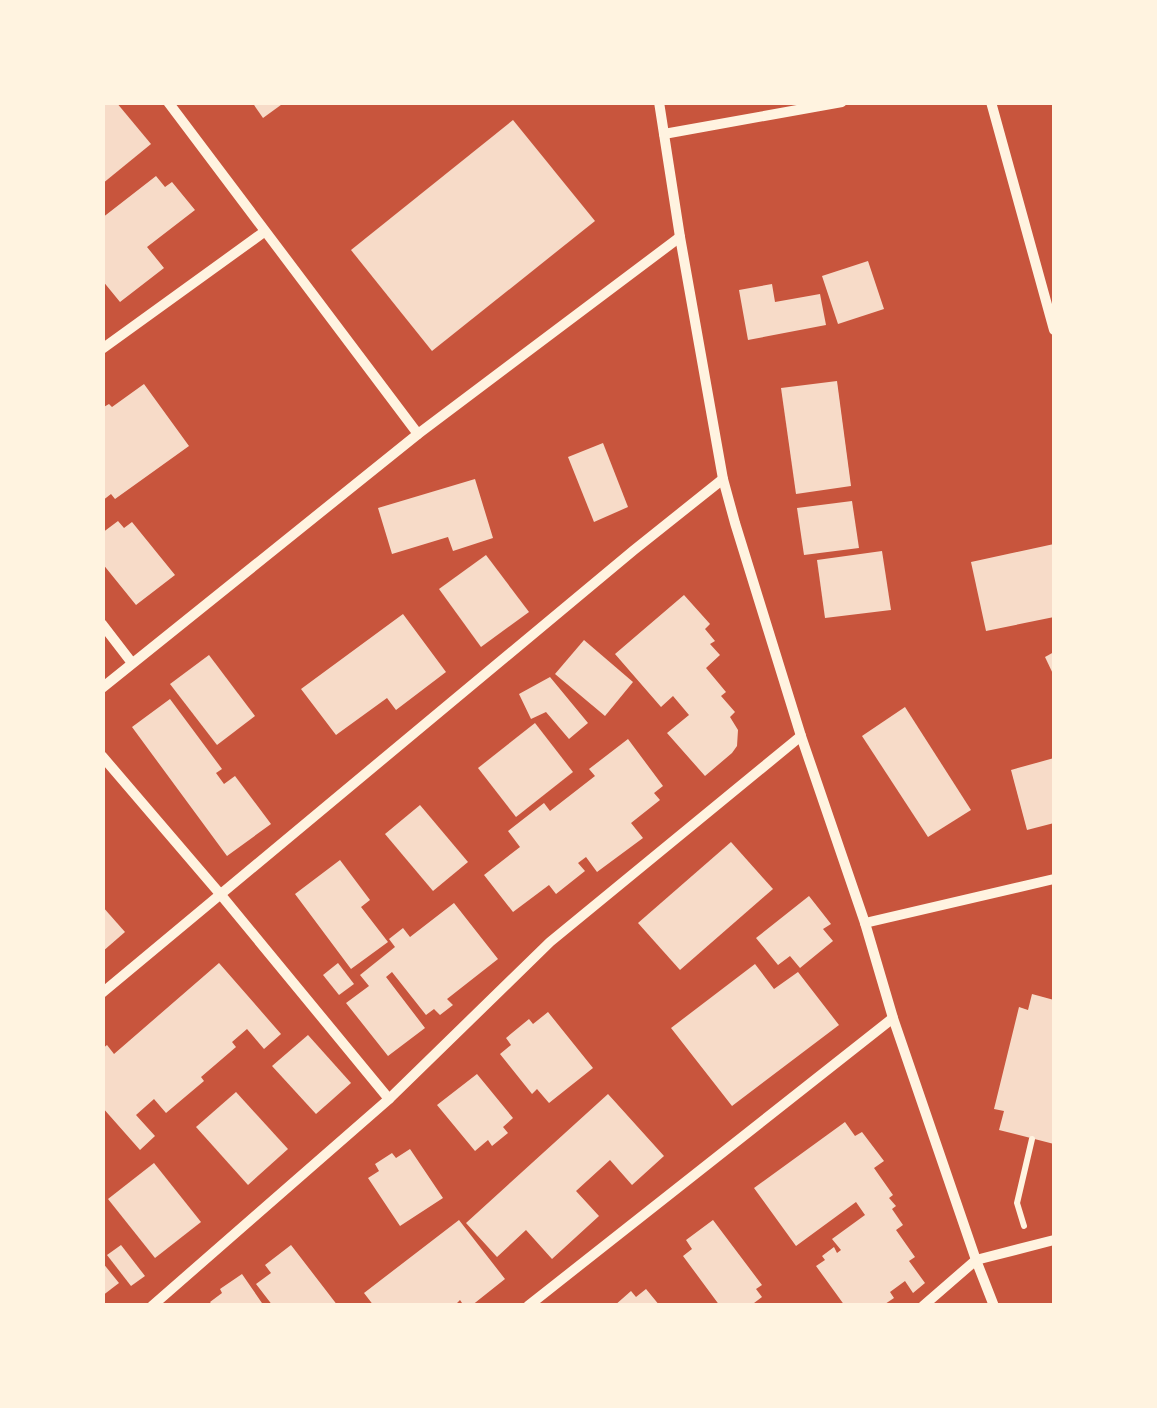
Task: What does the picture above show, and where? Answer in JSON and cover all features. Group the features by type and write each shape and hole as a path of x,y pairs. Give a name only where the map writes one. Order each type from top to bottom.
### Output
{"street":[{"path":"168,102 418,434"},
{"path":"659,102 723,479 746,563 893,1018 994,1306"},
{"path":"664,134 842,102"},
{"path":"991,102 1054,330"},
{"path":"102,348 264,232"},
{"path":"102,688 418,434 680,237"},
{"path":"102,993 723,479"},
{"path":"102,624 132,662"},
{"path":"152,1306 388,1099 550,942 801,736"},
{"path":"102,756 388,1099"},
{"path":"865,923 1054,878"},
{"path":"528,1306 893,1018"},
{"path":"923,1306 976,1260 1054,1240"}],"path":[{"path":"1030,1247 1017,1202 1032,1139"}],"building":[{"path":"102,102 116,102 151,144 102,184"},
{"path":"252,102 285,102 263,118"},
{"path":"513,120 595,221 432,351 351,250"},
{"path":"156,176 165,187 172,182 195,210 147,247 164,268 120,302 102,280 102,218"},
{"path":"868,261 884,309 838,324 822,276"},
{"path":"772,284 775,302 820,294 826,325 748,340 739,290"},
{"path":"837,381 851,486 796,494 781,388"},
{"path":"144,384 189,446 115,499 111,494 102,501 102,408 109,404 112,407"},
{"path":"603,443 628,507 594,522 568,457"},
{"path":"475,479 493,538 453,551 448,537 392,554 378,508"},
{"path":"852,501 859,548 804,555 797,508"},
{"path":"118,521 124,528 132,522 175,575 136,605 102,563 102,533"},
{"path":"1054,544 1054,617 986,631 971,562"},
{"path":"882,551 891,610 825,618 817,560"},
{"path":"486,555 529,612 481,647 439,589"},
{"path":"684,595 710,624 705,629 715,641 710,644 720,655 706,668 726,692 721,696 735,712 730,717 738,730 737,746 732,753 705,776 667,733 689,715 673,696 661,707 615,654"},
{"path":"403,614 446,672 396,710 387,698 336,735 301,689"},
{"path":"584,640 633,682 605,716 555,674"},
{"path":"1054,652 1054,676 1045,657"},
{"path":"209,655 255,716 217,745 170,684"},
{"path":"550,677 588,723 569,739 546,712 531,719 519,694"},
{"path":"170,699 222,769 216,773 224,784 235,776 271,824 227,856 132,727"},
{"path":"905,707 971,810 928,837 862,736"},
{"path":"535,723 573,772 516,817 478,768"},
{"path":"628,739 663,786 654,793 660,800 631,823 643,838 597,872 586,857 578,863 585,871 556,894 549,885 513,912 484,875 520,847 508,831 544,803 550,811 595,776 589,769"},
{"path":"1054,758 1054,823 1027,830 1011,770"},
{"path":"420,805 468,862 433,891 385,834"},
{"path":"731,842 773,889 680,970 638,923"},
{"path":"340,860 370,900 361,907 388,942 351,969 295,894"},
{"path":"809,896 831,924 823,929 833,941 800,968 790,956 778,965 756,938"},
{"path":"454,903 498,959 447,999 453,1005 440,1015 434,1009 426,1015 392,972 386,977 425,1028 388,1056 346,1003 369,986 360,975 395,947 389,939 403,928 410,937"},
{"path":"102,906 125,932 102,952"},
{"path":"219,963 281,1034 264,1049 247,1029 232,1042 236,1047 201,1077 204,1081 166,1113 154,1099 136,1115 155,1136 140,1150 102,1107 102,1049 107,1045 114,1054"},
{"path":"338,963 354,984 339,995 323,975"},
{"path":"755,964 774,989 798,972 839,1025 732,1106 671,1028"},
{"path":"1032,994 1054,1000 1054,1144 999,1130 1004,1111 994,1109 1019,1007 1028,1010"},
{"path":"548,1012 593,1068 549,1103 537,1089 532,1094 500,1054 511,1045 506,1038 529,1019 533,1024"},
{"path":"308,1035 351,1083 316,1114 272,1066"},
{"path":"477,1074 513,1118 503,1127 508,1133 492,1146 488,1140 475,1151 437,1105"},
{"path":"236,1092 288,1149 248,1185 196,1127"},
{"path":"608,1094 664,1156 632,1185 610,1160 576,1191 599,1216 552,1259 526,1230 497,1257 466,1223"},
{"path":"845,1122 855,1136 862,1132 884,1161 874,1168 893,1195 889,1198 896,1206 892,1209 903,1225 896,1230 915,1257 909,1261 925,1283 913,1293 905,1281 890,1292 894,1298 882,1306 845,1306 816,1266 834,1247 837,1253 841,1250 832,1239 865,1215 856,1202 796,1246 754,1188"},
{"path":"410,1149 443,1198 400,1226 368,1178 379,1171 375,1164 392,1153 396,1158"},
{"path":"154,1163 201,1222 155,1258 108,1199"},
{"path":"459,1220 505,1279 471,1306 464,1306 460,1300 454,1306 374,1306 364,1293"},
{"path":"713,1220 762,1285 756,1289 762,1297 750,1306 720,1306 683,1256 692,1249 686,1240"},
{"path":"121,1245 145,1276 131,1286 107,1255"},
{"path":"291,1245 338,1306 273,1306 256,1284 271,1273 265,1265"},
{"path":"102,1262 119,1283 102,1296"},
{"path":"242,1274 264,1306 213,1306 210,1302 222,1293 220,1289"},
{"path":"646,1289 660,1306 614,1306 631,1291 636,1297"}]}
